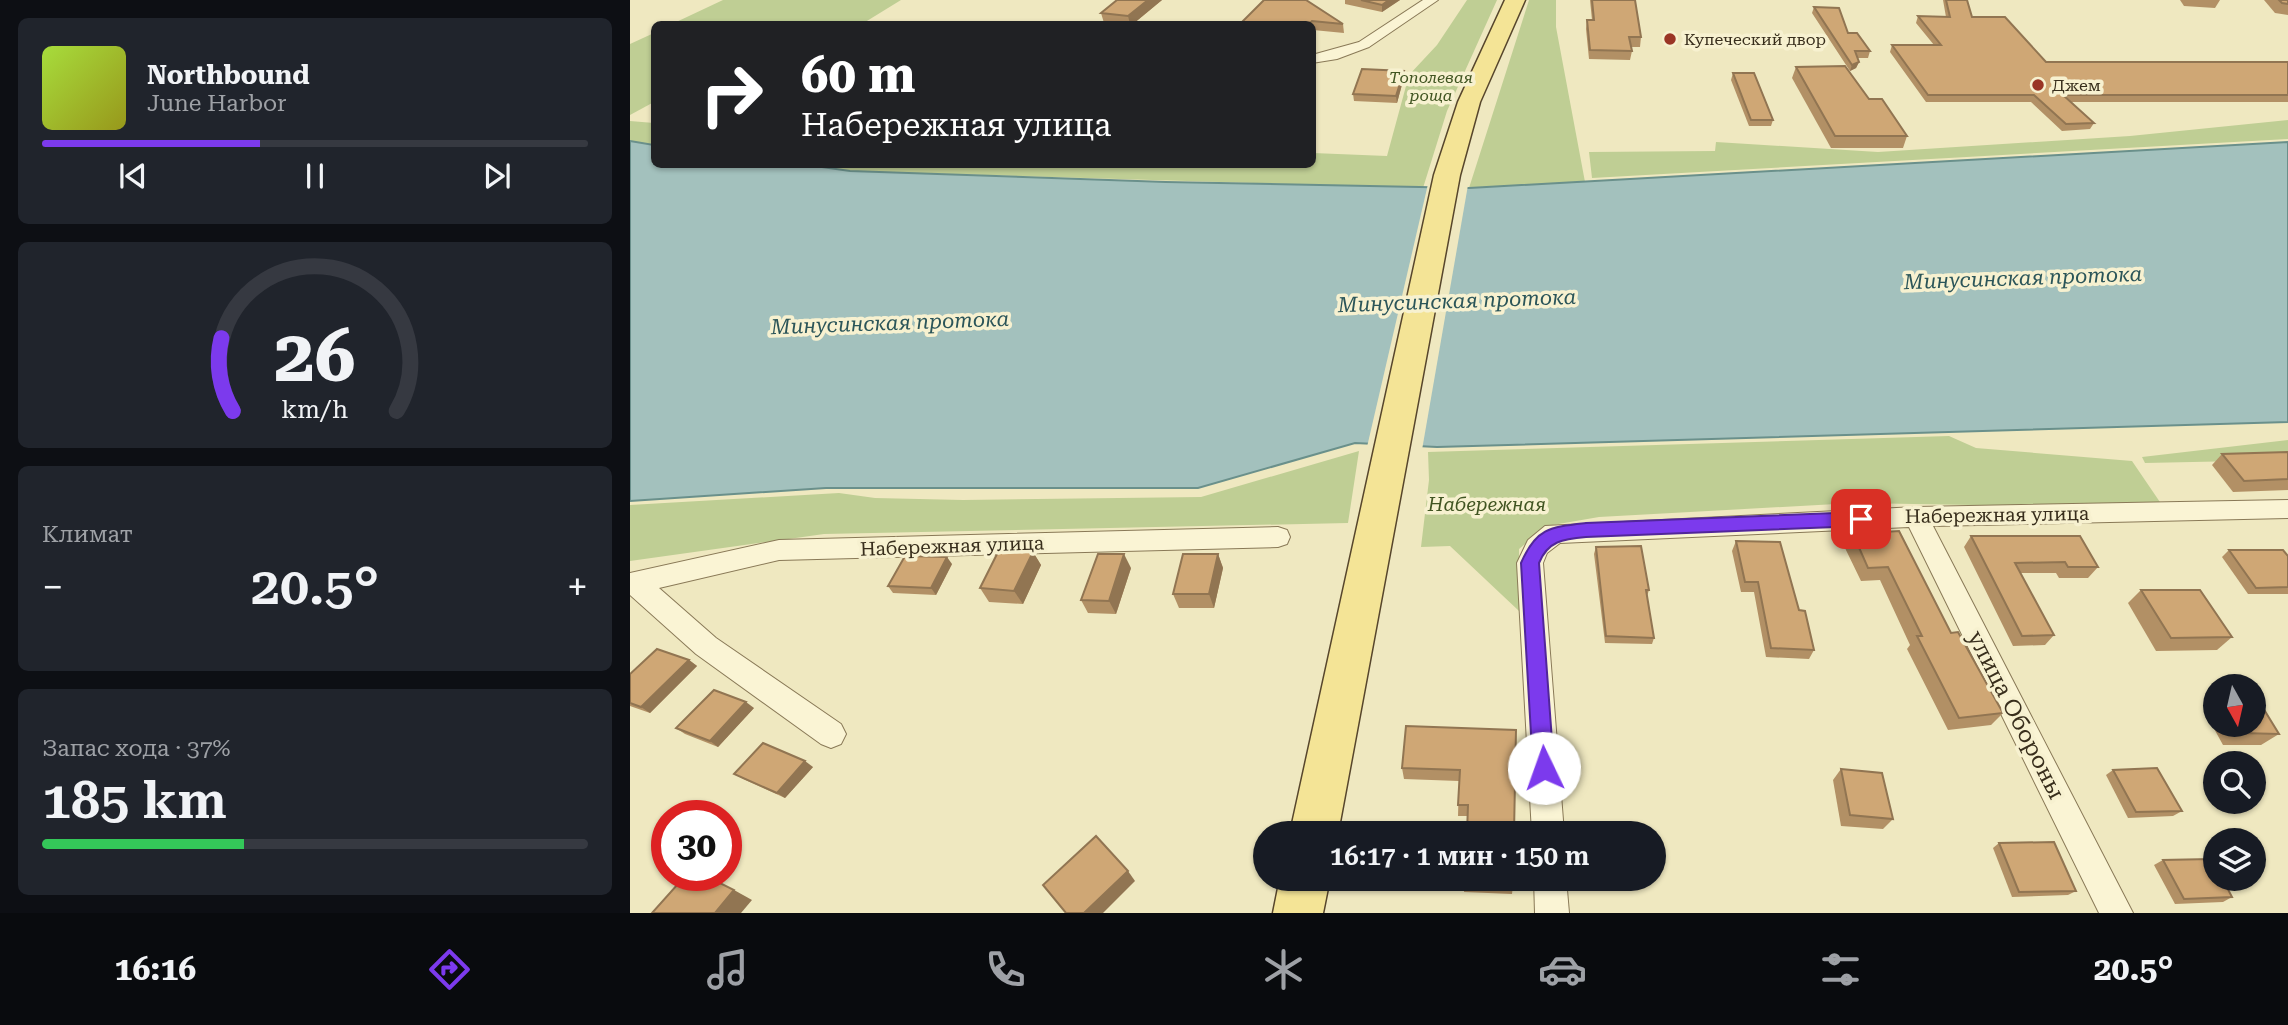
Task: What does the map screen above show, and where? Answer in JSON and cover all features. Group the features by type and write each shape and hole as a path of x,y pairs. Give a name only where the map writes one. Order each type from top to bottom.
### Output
{"main road":[{"path":"1316,821 1447,175 1469,102 1515,0"},
{"path":"1298,913 1302,891"}],"street":[{"path":"1318,58 1366,46 1432,0"},
{"name":"Набережная улица","path":"1547,821 1530,563 1537,547 1554,533 1916,517 2288,509"},
{"name":"улица Обороны","path":"1916,517 2116,913"},
{"name":"Набережная улица","path":"633,583 779,550 1278,537"},
{"path":"633,583 706,646 831,734"},
{"path":"1551,891 1552,913"}],"green space":[{"path":"723,0 901,0 867,21 678,21"},
{"name":"Тополевая роща","path":"1467,0 1497,0 1447,111 1423,188 850,171 826,168 1316,168 1316,153 1387,156 1409,75 1437,45"},
{"path":"1529,0 1556,0 1556,27 1585,182 1469,188"},
{"path":"651,34 651,104 630,115 630,44"},
{"path":"2288,120 2288,139 1592,178 1589,152 1715,151 1716,142 1878,152 2130,136"},
{"path":"630,121 651,123 651,144 630,141"},
{"name":"Набережная","path":"1949,436 1976,448 2132,461 2164,508 1854,503 1599,517 1547,526 1519,549 1519,611 1450,546 1421,547 1429,480 1428,452"},
{"path":"2288,440 2288,460 2145,463 2142,457"},
{"path":"1359,451 1348,523 824,534 630,561 630,505 839,493 875,498 963,500 1201,497"}],"water":[{"name":"Минусинская протока","path":"630,141 651,144 651,168 829,168 850,171 1166,182 1469,188 2288,142 2288,422 1437,447 1355,443 1198,488 826,488 630,501"}],"pier":[{"path":"1428,184 1468,185 1422,450 1367,447"}],"building":[{"path":"1117,0 1148,0 1128,16 1101,13"},
{"path":"1264,0 1306,0 1343,24 1316,21 1243,21"},
{"path":"1361,0 1389,0 1382,5"},
{"path":"1592,0 1635,0 1641,37 1629,37 1632,51 1590,50 1587,20 1594,20"},
{"path":"1946,0 1967,0 1972,17 2005,17 2046,62 2288,62 2288,95 2063,95 2094,123 2066,124 2034,95 1928,95 1892,45 1941,45 1918,16 1950,17"},
{"path":"1814,7 1839,8 1848,33 1857,33 1870,51 1855,51 1859,62 1852,65"},
{"path":"1845,66 1869,99 1882,99 1907,136 1835,136 1796,67"},
{"path":"1362,69 1404,71 1396,96 1353,94"},
{"path":"1733,73 1754,73 1773,120 1751,120"},
{"path":"2288,452 2288,479 2244,481 2222,454"},
{"path":"1899,531 1951,633 1958,632 2003,713 1959,718 1917,636 1922,636 1888,567 1868,568 1853,534"},
{"path":"1971,536 2080,536 2098,567 2068,567 2065,562 2015,563 2054,635 2022,636"},
{"path":"1736,541 1780,542 1799,610 1805,611 1814,650 1771,648 1758,582 1745,582"},
{"path":"1641,546 1654,638 1606,636 1596,547"},
{"path":"999,550 1033,552 1014,591 980,588"},
{"path":"2229,550 2283,550 2288,556 2288,587 2256,588"},
{"path":"1098,554 1124,554 1109,601 1081,600"},
{"path":"1183,554 1218,554 1209,594 1173,594"},
{"path":"905,556 947,557 931,588 888,586"},
{"path":"2141,590 2200,590 2232,637 2171,638"},
{"path":"657,649 689,660 641,707 630,703 630,674"},
{"path":"714,690 746,702 710,741 676,728"},
{"path":"2266,713 2279,734 2266,734"},
{"path":"1406,726 1516,730 1514,821 1467,821 1468,805 1458,805 1460,770 1402,768"},
{"path":"763,743 805,761 777,793 734,774"},
{"path":"2157,768 2182,811 2136,812 2113,770"},
{"path":"1841,769 1882,773 1893,819 1850,815"},
{"path":"1096,836 1128,871 1084,913 1066,913 1043,885"},
{"path":"2054,842 2076,891 2019,892 1999,843"},
{"path":"2203,859 2203,891 2229,891 2232,897 2184,899 2163,860"},
{"path":"672,891 733,891 715,913 652,913"}],"place":[{"name":"Купеческий двор","path":"1670,39"},
{"name":"Джем","path":"2038,85"}],"route":[{"path":"1544,768 1530,563 1537,547 1554,533 1861,519"}]}
